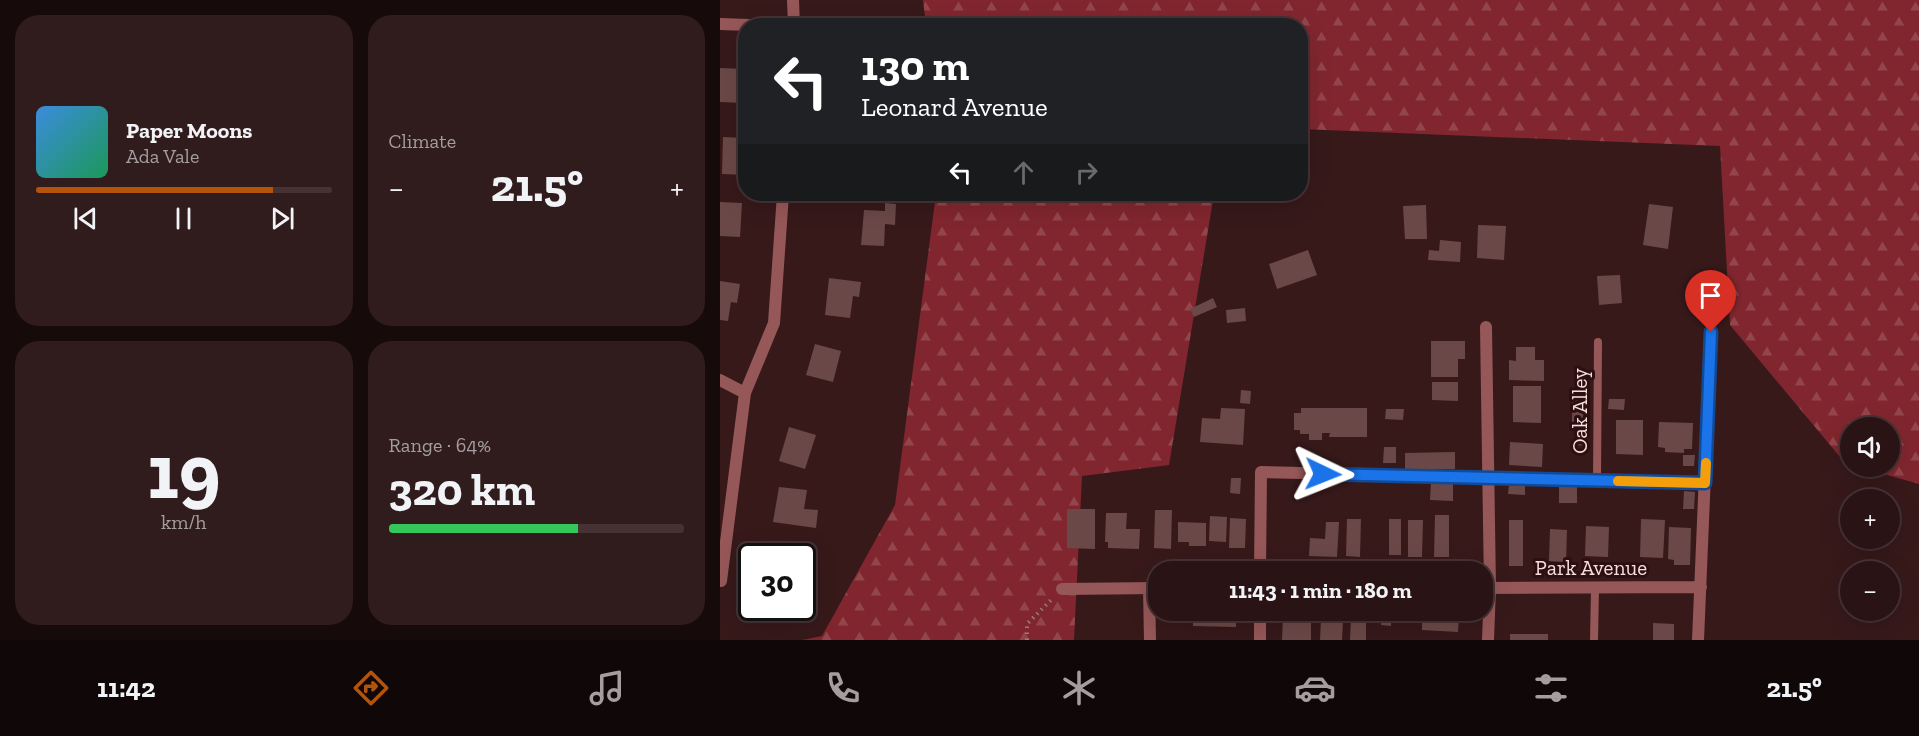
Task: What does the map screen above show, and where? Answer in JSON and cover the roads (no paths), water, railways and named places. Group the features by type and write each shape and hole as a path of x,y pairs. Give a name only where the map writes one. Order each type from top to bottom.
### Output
{"street":[{"path":"793,0 794,18"},
{"path":"720,24 738,25"},
{"path":"721,581 745,393 774,323 783,201"},
{"path":"1486,327 1486,561"},
{"path":"1698,640 1711,332"},
{"path":"720,380 745,393"},
{"path":"1260,561 1261,472 1705,483"},
{"name":"Park Avenue","path":"1493,588 1701,587"},
{"path":"1062,589 1148,588"},
{"path":"1150,640 1151,621"},
{"path":"1260,621 1260,640"},
{"path":"1487,621 1488,640"}],"lane":[{"name":"Oak Alley","path":"1597,480 1598,342"},
{"path":"1594,640 1595,588"}]}
